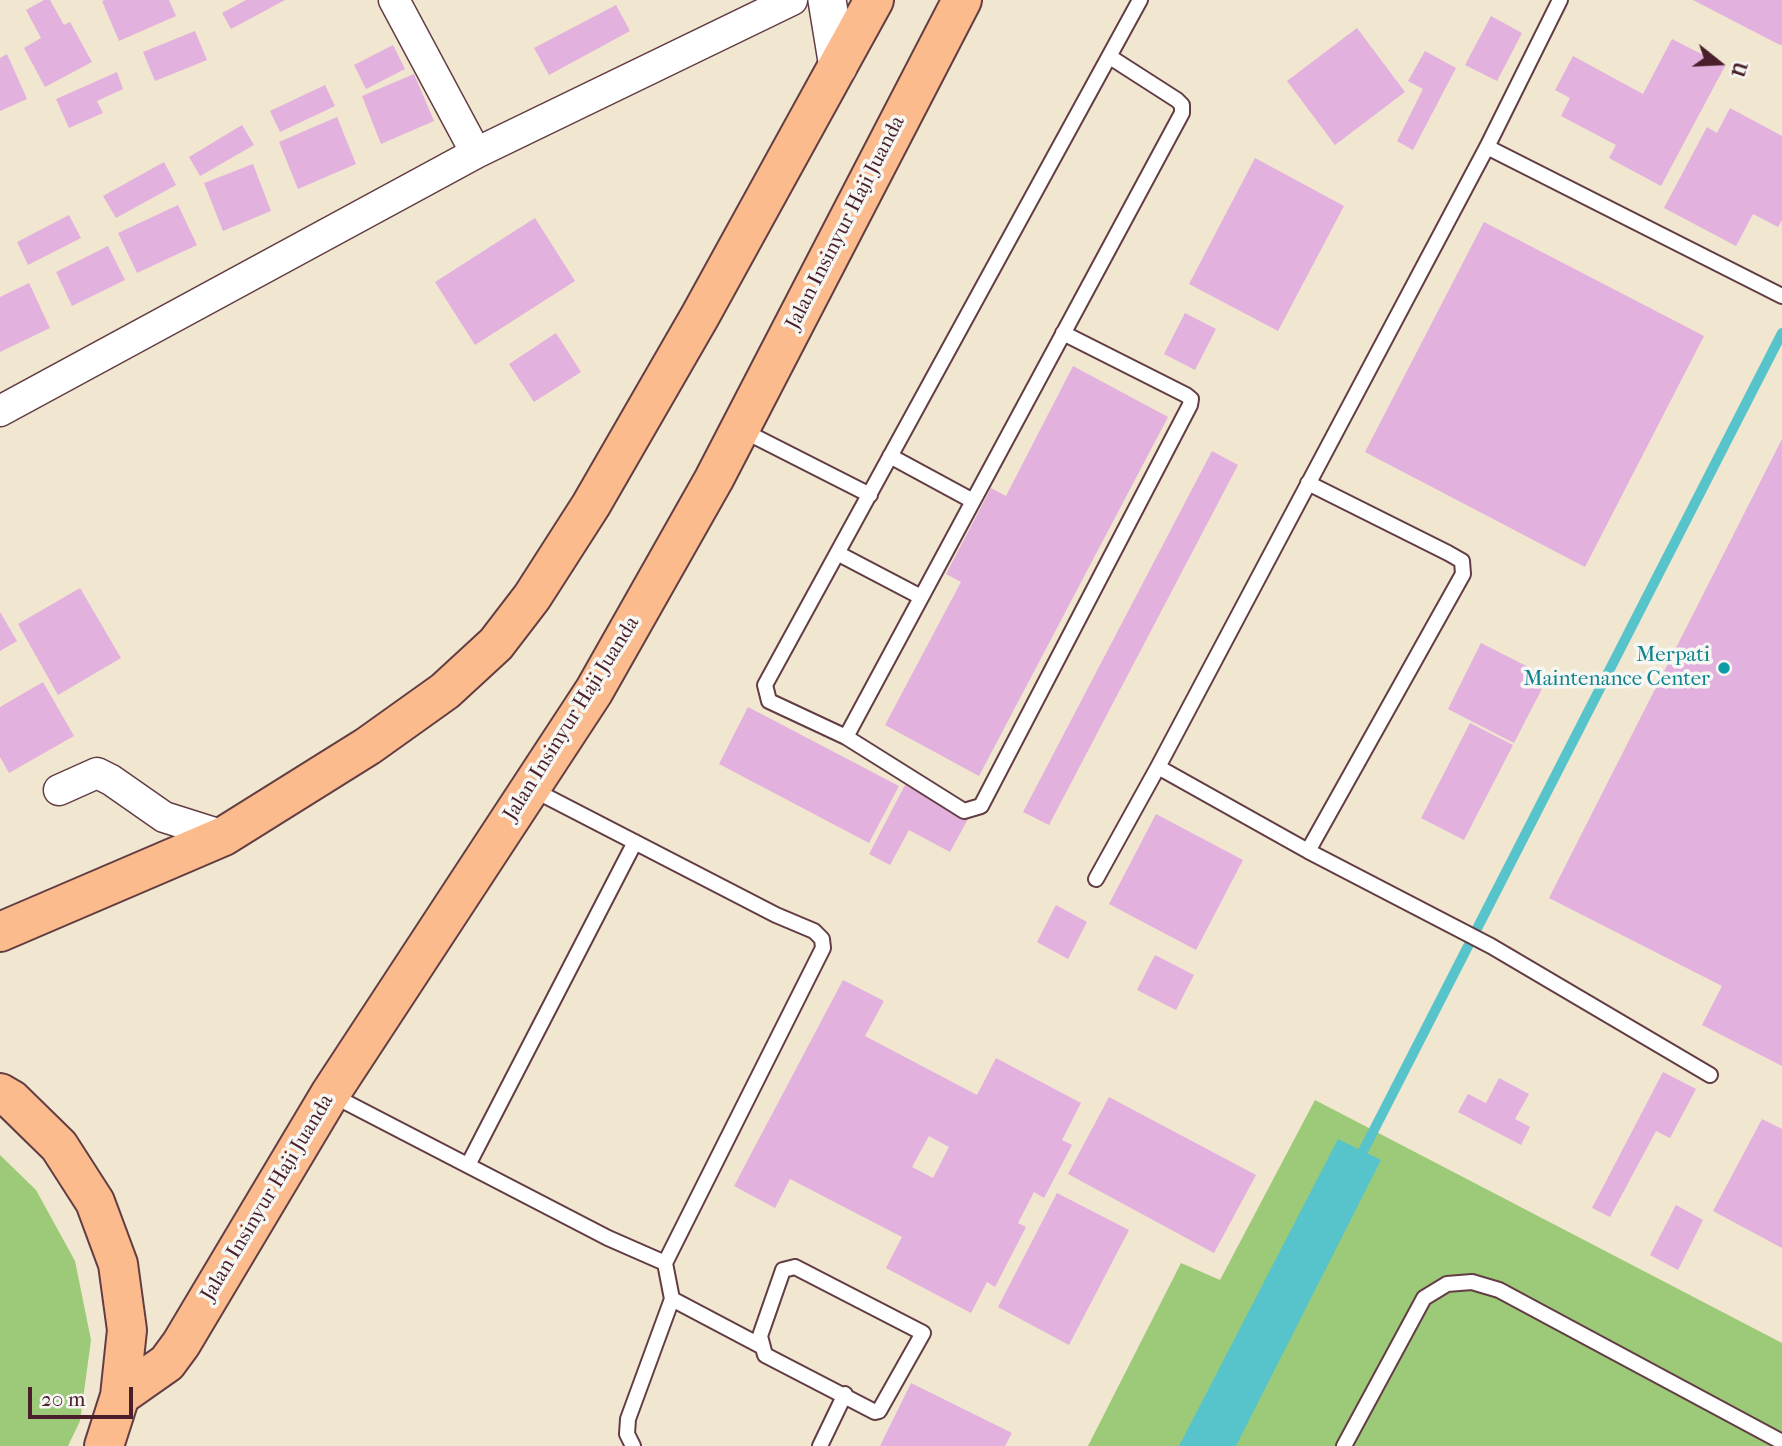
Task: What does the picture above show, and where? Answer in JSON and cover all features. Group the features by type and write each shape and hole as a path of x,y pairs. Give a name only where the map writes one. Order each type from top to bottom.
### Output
{"highway":[{"path":"0,932 224,836 379,738 445,691 496,643 532,597 591,505 874,0"},
{"name":"Jalan Insinyur Haji Juanda","path":"120,1396 167,1363 181,1344 330,1094 600,681 740,429 962,0"},
{"path":"0,1093 12,1100 59,1146 96,1202 118,1264 127,1330 120,1396 104,1446"}],"street":[{"path":"394,0 476,153"},
{"path":"0,411 476,153 792,0"},
{"path":"827,0 838,67"},
{"path":"59,790 97,773 164,817 224,836"}],"lane":[{"path":"1063,333 1186,395 1191,399 1191,405 981,806 964,811 846,737 769,701 765,694 765,685 1140,0"},
{"path":"1096,879 1158,768 1486,148 1560,0"},
{"path":"846,737 1182,113 1182,105 1177,100 1110,57"},
{"path":"1486,148 1782,296"},
{"path":"740,429 870,495"},
{"path":"890,456 973,501"},
{"path":"1308,483 1462,561 1464,574 1308,851"},
{"path":"839,554 921,597"},
{"path":"1158,768 1308,851 1491,946 1710,1075"},
{"path":"530,788 814,932 822,939 823,948 665,1263 672,1299 628,1419 627,1434 633,1446"},
{"path":"468,1165 635,842"},
{"path":"330,1094 608,1238 665,1263"},
{"path":"795,1267 923,1333 879,1410 875,1412 845,1394 765,1355 760,1336 783,1270 795,1267"},
{"path":"1344,1446 1424,1298 1447,1284 1472,1282 1499,1290 1782,1443"},
{"path":"672,1299 761,1346"},
{"path":"820,1446 845,1394"}],"green space":[{"path":"1315,1100 1782,1343 1782,1446 1088,1446 1181,1263 1220,1280"},
{"path":"0,1155 36,1190 75,1261 91,1340 80,1421 68,1446 0,1446"}],"water":[{"path":"1338,1139 1381,1160 1236,1446 1179,1446"}],"building":[{"path":"44,0 50,0 64,25 70,22 92,62 45,87 24,48 41,38 26,10"},
{"path":"169,0 176,16 119,41 102,1"},
{"path":"246,0 285,0 231,29 222,13"},
{"path":"1693,0 1782,0 1782,45 1778,44"},
{"path":"616,5 630,31 549,75 534,48"},
{"path":"1491,16 1522,33 1497,81 1465,65"},
{"path":"1357,28 1405,92 1335,145 1287,81"},
{"path":"195,31 207,60 155,81 143,52"},
{"path":"1672,39 1725,66 1661,186 1609,158 1616,145 1561,116 1570,98 1555,90 1573,56 1643,94"},
{"path":"393,45 405,69 366,89 354,65"},
{"path":"1425,51 1456,68 1413,150 1397,141 1423,89 1408,81"},
{"path":"7,54 27,99 0,111 0,58"},
{"path":"117,72 123,89 97,101 103,113 69,128 56,99"},
{"path":"414,74 434,121 381,144 362,96"},
{"path":"325,85 335,106 280,132 270,111"},
{"path":"1730,108 1782,136 1782,220 1778,227 1753,214 1736,246 1664,208 1707,127 1717,133"},
{"path":"337,117 356,164 298,189 279,142"},
{"path":"242,125 254,145 200,176 189,157"},
{"path":"1255,158 1344,206 1278,331 1189,284"},
{"path":"164,162 176,185 116,218 103,196"},
{"path":"253,164 271,211 223,231 204,183"},
{"path":"178,205 197,245 137,273 118,233"},
{"path":"69,215 81,238 28,265 17,242"},
{"path":"535,218 575,281 475,345 435,282"},
{"path":"1484,222 1704,336 1585,567 1365,452"},
{"path":"108,246 125,280 72,306 56,272"},
{"path":"29,283 50,328 0,352 0,297"},
{"path":"1185,313 1216,329 1195,370 1164,354"},
{"path":"556,333 581,372 534,402 509,364"},
{"path":"1073,366 1168,417 979,776 885,725 961,582 946,574 991,488 1006,496"},
{"name":"Merpati Maintenance Center","path":"1782,439 1782,1066 1702,1025 1722,986 1549,898"},
{"path":"1212,451 1238,465 1049,825 1023,812"},
{"path":"80,588 121,658 58,695 18,624"},
{"path":"0,612 17,641 0,651"},
{"path":"1481,643 1548,677 1514,743 1448,709"},
{"path":"43,682 74,736 9,773 0,757 0,707"},
{"path":"748,707 899,786 869,843 719,764"},
{"path":"1470,723 1513,745 1464,840 1421,818"},
{"path":"905,785 968,819 950,852 909,830 890,865 869,854"},
{"path":"1156,814 1243,860 1196,950 1109,904"},
{"path":"1056,905 1087,922 1068,959 1037,942"},
{"path":"1155,955 1194,975 1176,1010 1137,990"},
{"path":"843,980 884,1001 865,1036 977,1095 996,1058 1081,1103 1062,1140 1072,1145 1044,1198 1034,1192 1018,1223 1026,1227 995,1287 987,1282 971,1313 886,1268 902,1237 790,1179 775,1208 734,1186","holes":["929,1136 949,1147 933,1178 912,1167"]},
{"path":"1663,1072 1696,1089 1670,1138 1656,1131 1610,1217 1592,1208"},
{"path":"1499,1078 1529,1094 1515,1119 1530,1127 1521,1145 1458,1112 1468,1094 1486,1103"},
{"path":"1109,1097 1256,1175 1214,1253 1068,1174"},
{"path":"1762,1119 1782,1129 1782,1248 1713,1211"},
{"path":"1057,1193 1129,1230 1069,1345 998,1307"},
{"path":"1676,1205 1703,1220 1678,1270 1650,1255"},
{"path":"911,1383 1012,1433 1005,1446 880,1446"}],"waterway":[{"path":"1357,1163 1782,333"}],"place":[{"name":"Merpati Maintenance Center","path":"1724,668"}]}
